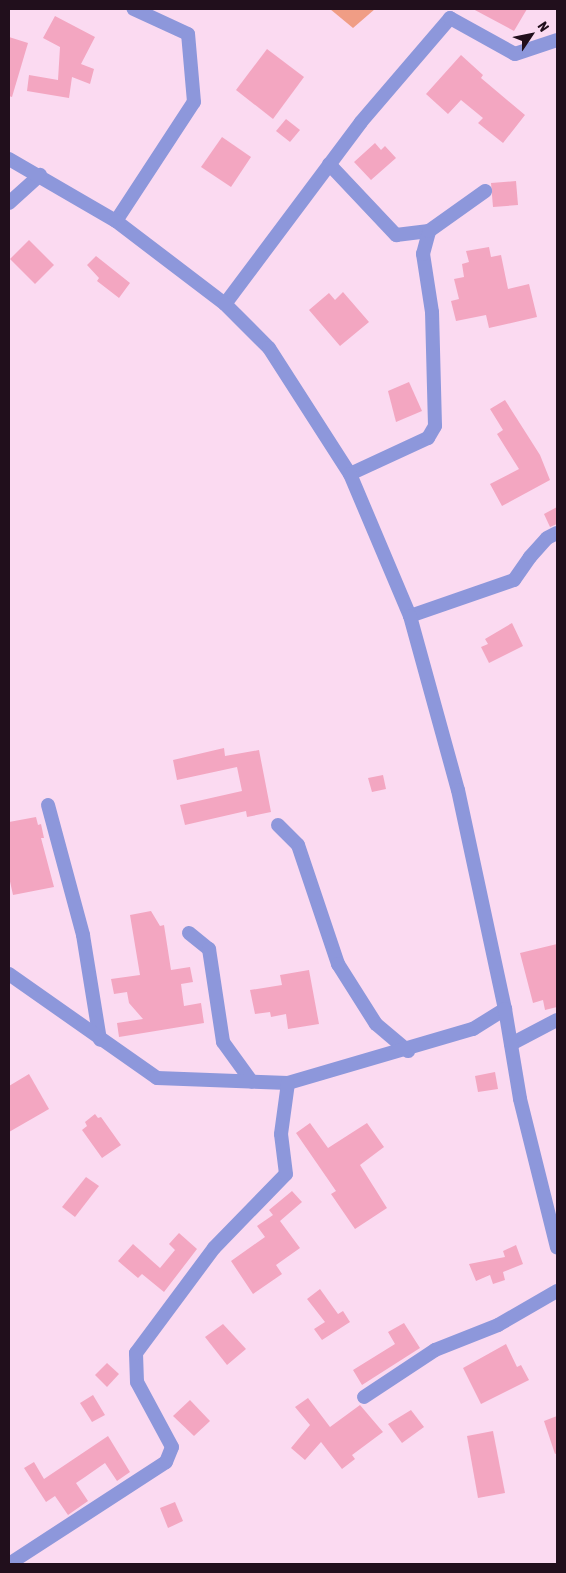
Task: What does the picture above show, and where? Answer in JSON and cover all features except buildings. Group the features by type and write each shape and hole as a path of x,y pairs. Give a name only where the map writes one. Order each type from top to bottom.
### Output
{"street":[{"path":"116,220 194,102 188,34 134,9"},
{"path":"225,304 361,122 450,18 515,54 557,40"},
{"path":"9,159 116,220 225,304 269,348 350,474 410,616 458,790 505,1009 520,1099 557,1247"},
{"path":"330,164 396,235 429,231 485,191"},
{"path":"9,203 40,175"},
{"path":"350,474 428,438 435,426 432,312 423,254 429,231"},
{"path":"410,616 514,580 530,557 547,538 557,533"},
{"path":"48,805 82,935 100,1040"},
{"path":"278,825 298,845 338,964 376,1024 408,1051"},
{"path":"189,932 209,949 223,1042 252,1082"},
{"path":"9,974 100,1040 157,1078 288,1083 408,1051 473,1029 505,1009"},
{"path":"511,1044 557,1020"},
{"path":"9,1564 166,1462 172,1447 137,1382 136,1353 214,1248 286,1174 281,1134 288,1083"},
{"path":"364,1398 435,1350 498,1325 557,1292"}],"shaded area":[{"path":"330,9 375,9 353,28"}]}
